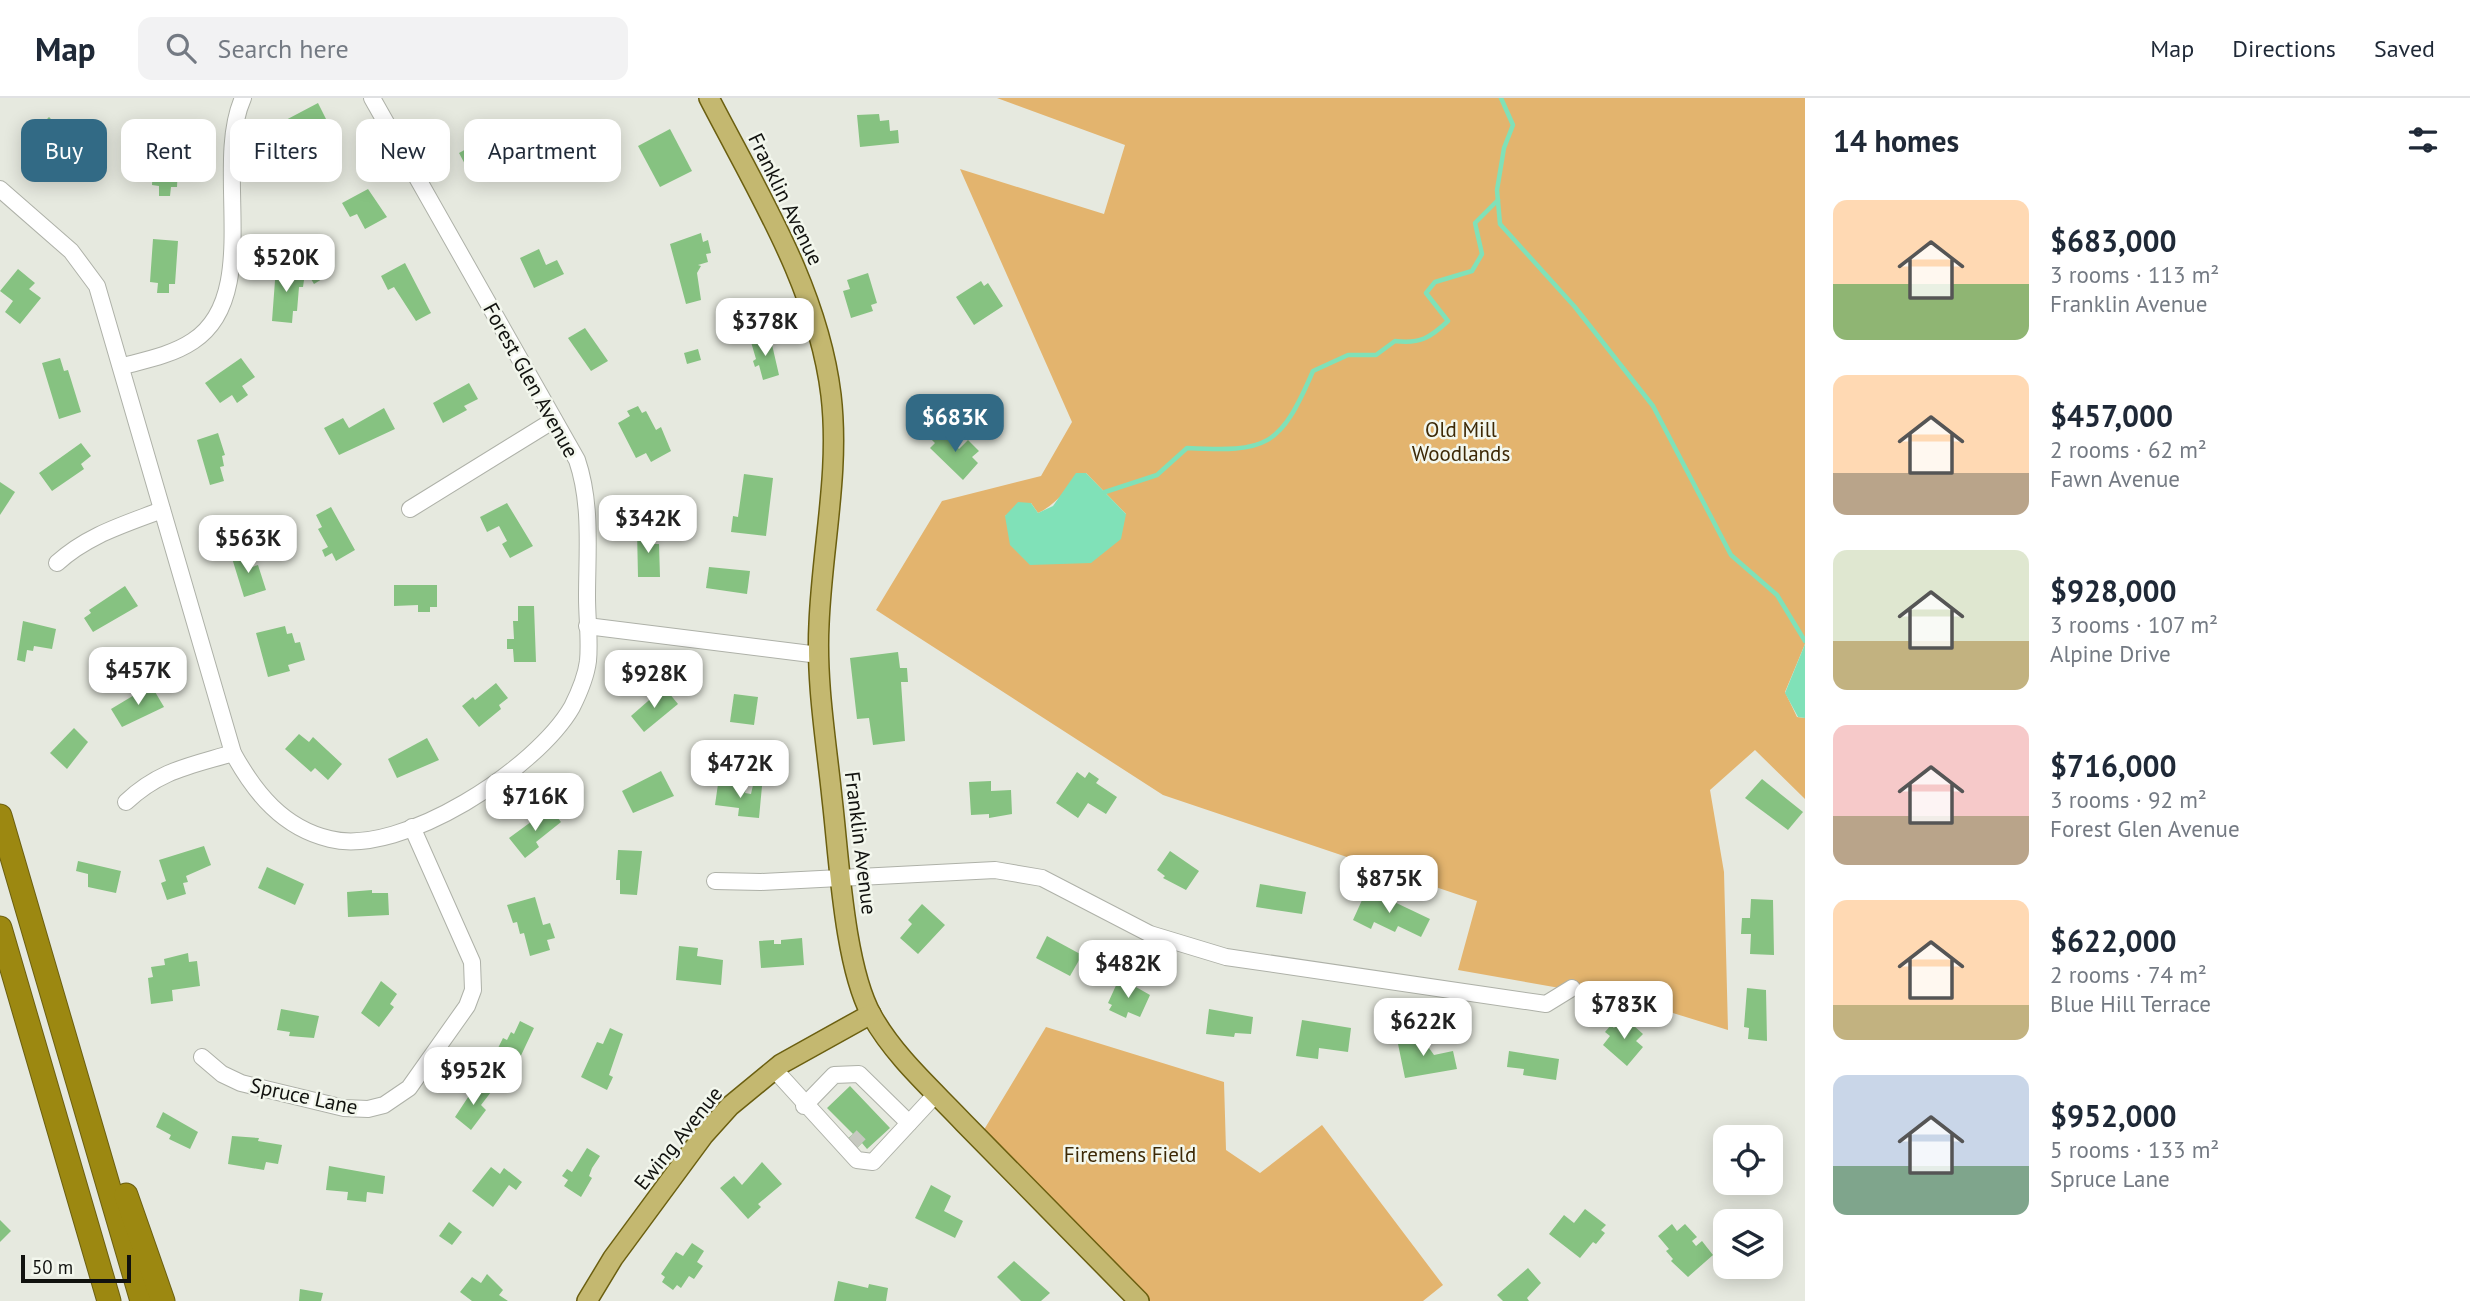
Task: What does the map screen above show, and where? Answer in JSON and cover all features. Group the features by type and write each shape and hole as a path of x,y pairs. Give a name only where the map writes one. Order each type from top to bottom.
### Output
{"highway":[{"path":"0,816 142,1301"},
{"path":"23,896 163,1301"},
{"path":"0,928 109,1301"},
{"path":"76,1188 104,1301"}],"main road":[{"name":"Franklin Avenue","path":"709,98 790,256 815,320 825,358 831,396 834,472 819,655 841,878 854,962 871,1014 905,1062 1139,1301"},
{"name":"Ewing Avenue","path":"587,1301 612,1258 703,1136 730,1107 774,1069 871,1014"}],"street":[{"path":"123,366 180,349 201,335 218,315 229,281 233,130 243,98"},
{"name":"Forest Glen Avenue","path":"0,190 71,251 85,267 105,306 233,754 257,793 273,808 311,833 338,840 366,841 412,827 447,812 506,775 559,726 581,686 587,662 586,496 577,460 372,98"},
{"path":"410,509 554,420"},
{"path":"57,563 79,544 100,533 162,510"},
{"path":"587,626 819,655"},
{"path":"126,802 146,783 167,773 233,754"},
{"name":"Spruce Lane","path":"202,1057 222,1074 241,1083 352,1110 384,1105 409,1088 467,1006 474,975 472,962 412,827"},
{"path":"715,881 995,870 1042,878 1150,934 1226,957 1546,1004 1572,988"},
{"path":"774,1069 804,1106 857,1160 864,1162 873,1162 936,1094"},
{"path":"804,1106 834,1075 859,1074 909,1123"},
{"path":"833,1135 855,1141 864,1162"}],"green space":[{"name":"Old Mill Woodlands","path":"997,98 1805,98 1805,644 1785,692 1797,717 1805,718 1805,799 1755,750 1710,790 1724,872 1728,1030 1634,1001 1458,970 1477,901 1163,795 876,610 942,501 1041,476 1072,422 960,169 1104,214 1125,145","holes":["1086,473 1126,514 1005,516 1031,503 1038,513 1051,505"]},
{"name":"Firemens Field","path":"1046,1027 1224,1082 1226,1150 1260,1173 1322,1125 1443,1285 1423,1301 1139,1301 979,1138"}],"shaded area":[{"path":"1076,473 1086,473 1126,514 1121,539 1091,563 1030,565 1010,545 1005,516 1018,502 1031,503 1038,513 1053,506"},
{"path":"1805,644 1805,718 1798,717 1785,693"}],"building":[{"path":"318,103 326,119 288,119"},
{"path":"879,114 880,121 889,120 890,131 898,130 899,143 860,147 857,115"},
{"path":"670,129 692,171 660,187 638,146"},
{"path":"152,182 177,182 177,187 171,187 170,196 159,196 159,186 152,185"},
{"path":"368,189 387,217 365,229 357,214 350,217 342,203"},
{"path":"701,233 703,242 708,240 711,253 706,254 708,262 698,265 701,266 697,273 701,300 686,304 670,244"},
{"path":"153,239 178,241 175,284 169,284 169,293 157,293 158,283 150,282"},
{"path":"539,249 546,265 557,260 564,274 534,288 520,258"},
{"path":"405,263 431,313 416,321 394,287 388,290 381,276"},
{"path":"276,267 301,269 300,280 304,280 303,287 299,287 297,311 293,311 292,323 272,321"},
{"path":"18,269 35,283 29,289 41,298 20,324 5,312 13,301 0,291"},
{"path":"316,269 322,279 314,284 308,274"},
{"path":"868,273 877,303 871,305 873,311 851,318 843,291 850,289 847,280"},
{"path":"981,281 984,286 988,283 1003,306 974,325 956,297"},
{"path":"585,328 608,361 591,371 568,338"},
{"path":"770,336 779,375 763,380 759,365 755,367 753,361 756,359 751,342"},
{"path":"698,349 701,360 687,364 684,353"},
{"path":"60,358 64,371 68,370 81,412 59,419 42,363"},
{"path":"241,358 255,377 242,386 248,395 237,403 232,395 220,403 205,383"},
{"path":"469,383 478,399 464,406 467,410 443,423 433,403"},
{"path":"638,406 642,413 646,411 656,430 661,427 671,451 651,462 646,453 636,458 618,423 630,416 627,411"},
{"path":"384,408 395,429 339,455 324,428 343,418 349,428"},
{"path":"939,429 959,449 968,440 979,451 972,457 978,463 963,480 930,448 935,443 930,438"},
{"path":"218,433 225,455 222,456 224,466 220,467 224,481 210,485 197,440"},
{"path":"81,443 91,456 81,464 84,469 52,491 39,473"},
{"path":"744,474 773,478 766,536 731,532 733,516 738,517"},
{"path":"0,482 15,492 0,515"},
{"path":"507,503 533,546 510,558 502,544 507,541 499,526 487,532 480,517"},
{"path":"635,506 658,507 658,520 635,520"},
{"path":"331,507 355,550 336,561 332,553 325,557 322,550 328,547 318,529 322,527 316,515"},
{"path":"637,530 653,530 653,544 659,544 660,577 638,577"},
{"path":"247,551 252,567 258,565 266,590 244,597 231,555"},
{"path":"709,567 750,571 747,594 706,588"},
{"path":"394,585 437,585 437,607 430,607 430,612 418,612 418,605 394,606"},
{"path":"125,586 138,606 93,632 84,618 91,613 89,610"},
{"path":"518,606 534,606 536,662 514,662 513,649 507,649 507,639 514,639 513,621 518,621"},
{"path":"23,621 56,629 52,649 34,646 33,651 27,650 25,662 17,660"},
{"path":"285,626 287,634 292,633 295,643 300,642 305,660 288,665 290,671 268,677 256,633"},
{"path":"898,652 900,668 907,668 908,682 901,682 905,741 873,745 869,718 857,719 850,658"},
{"path":"496,683 508,698 499,705 501,709 479,727 462,706 473,697 475,700"},
{"path":"151,685 164,707 122,727 111,709"},
{"path":"664,687 678,704 644,732 631,716"},
{"path":"734,694 758,697 754,725 730,722"},
{"path":"74,728 88,742 67,769 50,753"},
{"path":"299,734 309,742 313,737 342,764 328,780 315,768 311,772 285,749"},
{"path":"427,738 439,760 397,778 388,759"},
{"path":"661,771 674,796 633,813 622,791"},
{"path":"1077,772 1085,778 1089,772 1099,779 1096,783 1117,797 1106,814 1088,803 1078,818 1056,803"},
{"path":"1762,779 1803,812 1788,830 1745,798"},
{"path":"991,781 991,791 1011,790 1012,814 989,818 989,814 971,815 969,782"},
{"path":"718,784 746,788 745,793 751,794 753,785 762,786 759,818 738,816 739,808 715,805"},
{"path":"550,808 561,822 536,842 539,847 525,858 509,838"},
{"path":"204,846 211,865 186,876 188,882 183,883 186,894 167,900 161,883 166,881 159,860"},
{"path":"618,850 642,851 637,895 620,894 620,880 616,880"},
{"path":"1170,851 1199,871 1186,890 1163,878 1165,876 1157,870"},
{"path":"78,861 121,871 116,893 88,887 88,874 76,871"},
{"path":"267,867 304,884 295,905 258,888"},
{"path":"1260,884 1306,892 1302,914 1256,907"},
{"path":"1367,889 1430,919 1421,937 1398,926 1395,932 1374,922 1371,929 1353,920"},
{"path":"372,890 372,893 388,893 389,915 348,917 347,892"},
{"path":"535,897 543,925 550,923 555,938 547,940 550,950 530,956 524,933 520,934 517,922 513,923 507,905"},
{"path":"1751,899 1773,900 1774,955 1750,954 1751,934 1741,934 1742,918 1750,918"},
{"path":"922,904 945,925 918,954 900,938 912,924 908,920"},
{"path":"1047,936 1082,955 1070,976 1036,958"},
{"path":"802,938 804,965 761,968 759,941 774,940 774,944 781,944 781,940"},
{"path":"679,946 698,948 697,956 723,960 721,985 676,980"},
{"path":"188,953 189,962 197,961 200,986 172,990 173,1001 151,1004 148,978 153,977 151,967 165,965 164,959"},
{"path":"381,981 397,994 390,1004 394,1007 379,1027 361,1013"},
{"path":"1118,981 1128,986 1129,983 1150,995 1140,1017 1128,1012 1126,1018 1109,1010 1112,1005 1108,1003"},
{"path":"1747,988 1766,990 1767,1041 1748,1039 1749,1028 1744,1027"},
{"path":"281,1009 319,1016 314,1038 289,1036 290,1032 277,1030"},
{"path":"1209,1009 1253,1017 1251,1034 1235,1033 1234,1037 1206,1034"},
{"path":"1624,1017 1643,1034 1636,1041 1643,1047 1627,1066 1603,1045 1610,1036 1605,1032 1611,1025 1614,1028"},
{"path":"1302,1020 1351,1028 1348,1052 1319,1048 1318,1059 1296,1056"},
{"path":"520,1021 534,1028 516,1066 498,1057 501,1050 498,1048 503,1038 507,1040 511,1032 514,1034"},
{"path":"610,1028 623,1034 609,1075 613,1077 607,1090 581,1077 597,1042 603,1044"},
{"path":"1421,1035 1424,1049 1429,1048 1434,1055 1453,1051 1457,1069 1405,1078 1397,1039"},
{"path":"1509,1051 1559,1059 1556,1080 1523,1075 1524,1069 1507,1067"},
{"path":"478,1082 491,1092 481,1105 486,1110 471,1130 455,1117"},
{"path":"850,1086 890,1128 867,1149 862,1143 855,1150 846,1140 853,1134 827,1108"},
{"path":"163,1112 198,1132 190,1149 169,1139 171,1135 156,1127"},
{"path":"232,1136 259,1138 258,1141 282,1145 278,1164 266,1162 264,1170 228,1164"},
{"path":"587,1148 600,1156 592,1168 589,1176 592,1178 581,1197 564,1186 568,1180 562,1176 567,1169 572,1172"},
{"path":"762,1162 782,1184 758,1204 761,1207 748,1219 720,1188 734,1176 742,1185"},
{"path":"329,1166 385,1176 383,1194 367,1192 366,1202 347,1200 348,1192 326,1190"},
{"path":"491,1167 500,1174 504,1168 522,1182 516,1190 509,1185 493,1207 472,1191"},
{"path":"931,1185 951,1196 944,1211 963,1221 955,1238 915,1218"},
{"path":"1585,1209 1606,1225 1601,1230 1605,1233 1596,1244 1593,1242 1580,1258 1549,1234 1564,1215 1574,1223"},
{"path":"0,1220 11,1231 0,1242"},
{"path":"449,1222 462,1232 452,1245 439,1236"},
{"path":"1672,1224 1677,1231 1685,1224 1697,1237 1692,1241 1696,1246 1702,1241 1713,1255 1688,1277 1671,1261 1673,1259 1666,1251 1669,1249 1658,1236"},
{"path":"692,1243 704,1251 697,1262 703,1266 694,1279 689,1276 681,1288 677,1285 673,1290 662,1282 665,1277 661,1274 676,1252 683,1256"},
{"path":"1014,1261 1050,1293 1041,1301 1021,1301 997,1277"},
{"path":"1528,1268 1541,1283 1527,1298 1529,1301 1503,1301 1497,1295"},
{"path":"487,1274 503,1290 499,1295 508,1301 472,1301 460,1292 472,1277 481,1283"},
{"path":"838,1281 868,1288 869,1284 888,1288 886,1301 834,1301"},
{"path":"300,1289 323,1293 321,1301 299,1301"}],"waterway":[{"path":"1501,98 1513,125 1504,148 1497,190 1500,224 1575,307 1653,406 1731,555 1777,595 1805,641"},
{"path":"1105,492 1157,475 1187,448 1236,448 1253,446 1268,440 1291,416 1313,371 1348,355 1376,355 1395,341 1411,342 1436,332 1448,321 1426,293 1435,282 1472,271 1482,254 1475,223 1498,200"}],"tunnel":[{"path":"851,1136 860,1145"}]}
